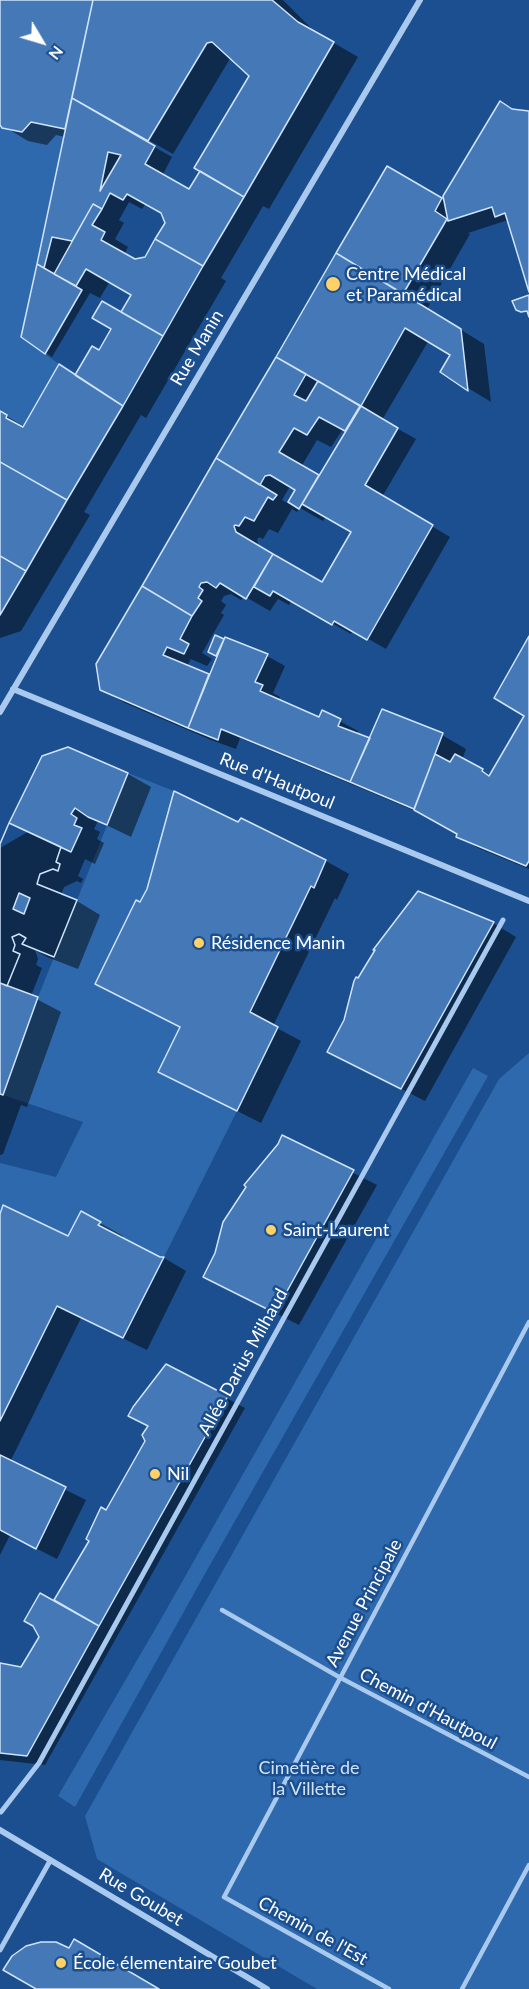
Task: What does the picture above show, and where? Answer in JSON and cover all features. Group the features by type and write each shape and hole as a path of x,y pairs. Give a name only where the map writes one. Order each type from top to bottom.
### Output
{"street":[{"name":"Rue Manin","path":"0,712 420,0"},
{"name":"Rue d'Hautpoul","path":"13,689 529,901"},
{"name":"Allée Darius Milhaud","path":"1,1812 39,1763 502,921"},
{"name":"Rue Goubet","path":"0,1830 267,1989"},
{"path":"0,1950 50,1861"}],"lane":[{"name":"Avenue Principale","path":"224,1897 529,1322"},
{"name":"Chemin d'Hautpoul","path":"222,1610 339,1677 529,1777"},
{"path":"462,1989 529,1865"},
{"name":"Chemin de l'Est","path":"224,1897 389,1989"}],"green space":[{"path":"31,122 65,129 21,337 59,364 23,427 0,411 0,125 2,128 22,132"},
{"path":"128,773 174,791 147,889 140,902 136,901 95,984 180,1027 158,1072 237,1111 164,1257 98,1225 100,1221 81,1212 68,1236 4,1205 0,1214 0,1163 56,1177 83,1122 3,1095 38,997"},
{"name":"Cimetière de la Villette","path":"529,1053 529,1989 317,1989 97,1859 85,1816 499,1079"},
{"path":"473,1068 488,1076 75,1807 58,1796 161,1619"}],"building":[{"path":"0,0 93,0 65,129 31,122 22,132 2,128 0,125"},
{"path":"93,0 272,0 298,22 334,42 244,197 194,168 249,76 212,42 207,43 148,141 72,98"},
{"path":"72,98 155,146 145,164 189,189 200,171 244,197 203,266 155,239 165,223 161,213 127,194 123,200 110,193 102,209 93,204 72,241 52,237 44,268 37,264","holes":["108,152 121,155 100,191"]},
{"path":"500,101 512,109 529,111 529,292 505,213 495,217 492,207 448,221 443,196"},
{"path":"387,166 442,198 435,211 447,219 403,294 336,253"},
{"path":"93,204 102,209 92,225 105,232 101,240 135,259 145,257 155,239 203,266 163,336 121,312 131,295 86,269 76,286 54,274"},
{"path":"336,253 461,329 468,391 440,372 450,355 405,328 361,406 276,357"},
{"path":"37,264 82,290 45,354 21,337"},
{"path":"529,295 529,317 527,311 516,310 512,301"},
{"path":"102,301 163,336 123,406 75,375 92,346 99,350 111,329 92,318"},
{"path":"276,357 306,374 294,395 306,401 318,381 360,406 345,431 319,417 307,435 294,428 279,452 319,475 299,509 288,502 295,490 270,475 265,476 260,485 216,458"},
{"path":"59,364 123,406 67,500 0,462 0,411 7,415 6,418 23,427"},
{"path":"361,406 398,428 365,485 433,525 367,640 334,621 332,625 273,591 270,596 254,587 273,554 322,582 351,532 302,504"},
{"path":"216,458 277,495 273,500 268,497 254,521 245,517 239,526 234,526 236,532 273,554 246,599 220,583 216,588 207,582 201,583 199,587 203,590 198,598 202,601 192,616 142,586"},
{"path":"0,462 67,500 26,571 0,556"},
{"path":"0,556 26,571 0,615"},
{"path":"142,586 192,616 180,639 189,644 184,654 167,647 163,655 209,674 188,728 100,690 96,664"},
{"path":"215,635 224,639 216,656 208,652"},
{"path":"529,636 529,861 526,866 456,837 457,834 414,810 435,754 450,762 455,754 483,769 482,771 489,776 524,716 494,698"},
{"path":"225,637 268,654 255,682 263,685 260,691 319,717 322,710 341,719 338,726 370,738 350,782 221,729 218,740 188,728"},
{"path":"382,709 443,733 414,809 350,782"},
{"path":"68,747 128,773 107,825 88,817 75,808 71,814 77,818 74,825 82,828 71,852 9,823 42,756"},
{"name":"Résidence Manin","path":"174,791 238,822 241,818 326,860 250,1012 278,1027 237,1111 158,1072 180,1027 95,984 136,900 140,902 147,889"},
{"path":"9,823 61,847 56,862 60,864 58,871 53,869 40,874 37,884 77,900 54,957 22,944 26,938 19,934 12,937 15,945 13,951 20,954 7,986 0,983 0,844"},
{"path":"9,823 61,847 56,862 60,864 58,871 53,869 40,874 37,884 77,900 54,957 22,944 26,938 19,934 12,937 15,945 13,951 20,954 7,986 0,983 0,844"},
{"path":"418,891 494,922 401,1089 327,1052 344,1020 356,977 358,978 375,950 373,950"},
{"path":"19,893 30,898 24,914 13,909"},
{"path":"0,983 38,997 3,1095 0,1094"},
{"name":"Saint-Laurent","path":"282,1135 354,1170 275,1313 203,1277 215,1253 223,1222 246,1187 244,1185 278,1144"},
{"path":"3,1205 68,1236 81,1211 101,1222 98,1225 164,1257 123,1338 57,1306 0,1421 0,1214"},
{"name":"Nil","path":"166,1364 228,1396 99,1626 54,1600 89,1541 86,1539 101,1507 106,1510 145,1441 142,1435 148,1426 128,1416"},
{"path":"0,1455 66,1487 36,1549 0,1530"},
{"path":"40,1593 99,1626 27,1756 0,1753 0,1663 21,1667 39,1637 33,1626 24,1621"},
{"name":"École élementaire Goubet","path":"74,1939 159,1989 36,1989 3,1970 12,1956 26,1946 41,1942 56,1942 69,1948"}],"place":[{"name":"Centre Médical et Paramédical","path":"333,284"},
{"name":"Résidence Manin","path":"199,943"},
{"name":"Saint-Laurent","path":"271,1230"},
{"name":"Nil","path":"155,1474"},
{"name":"École élementaire Goubet","path":"61,1963"}]}
